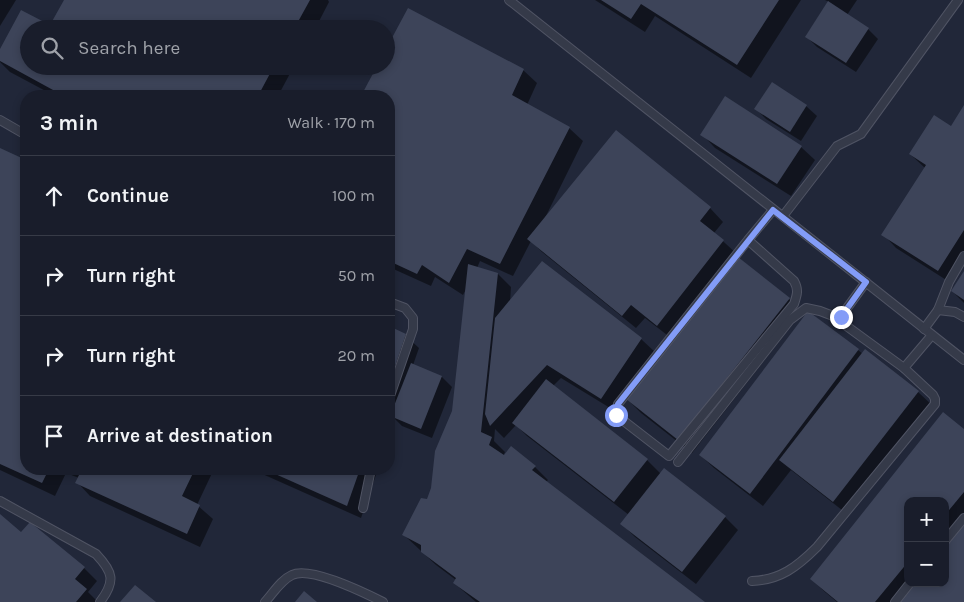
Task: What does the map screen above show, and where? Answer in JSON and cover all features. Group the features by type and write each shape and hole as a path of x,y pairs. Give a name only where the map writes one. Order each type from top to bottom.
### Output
{"lane":[{"path":"509,0 964,360"},
{"path":"783,216 837,146 861,134 958,0"},
{"path":"0,120 20,132"},
{"path":"748,240 794,281 798,292 794,304 668,456 616,415 618,404 748,240 773,210"},
{"path":"924,328 938,310 949,282 964,256"},
{"path":"841,319 866,282"},
{"path":"395,304 405,308 413,318 413,329 395,382"},
{"path":"678,462 790,320 806,308 841,319 842,323 904,368 933,395 935,399 931,409 817,547 804,560 788,571 767,580 752,581"},
{"path":"938,310 955,312 964,317"},
{"path":"904,368 932,336"},
{"path":"362,508 370,475"},
{"path":"0,501 96,554 107,565 111,575 109,590 100,602"},
{"path":"949,536 964,518"},
{"path":"266,602 283,581 294,574 309,572 358,590 383,602"},
{"path":"895,602 907,587"}],"building":[{"path":"64,0 310,0 299,20 53,20"},
{"path":"601,0 779,0 737,65 641,4 631,19"},
{"path":"828,1 869,28 846,63 805,37"},
{"path":"408,8 524,69 512,95 570,127 500,264 467,249 449,283 422,265 417,274 395,264 395,90 364,90 372,75 395,75 395,32"},
{"path":"21,10 40,20 20,20 20,72 0,61 0,49"},
{"path":"26,75 269,75 261,90 53,90"},
{"path":"772,82 807,105 790,132 754,109"},
{"path":"725,96 802,146 777,184 700,135"},
{"path":"964,105 964,230 938,271 881,235 926,165 909,154 934,115 951,126"},
{"path":"616,130 711,207 700,221 724,240 657,326 631,305 622,316 527,239"},
{"path":"0,148 20,157 20,473 0,464"},
{"path":"738,257 790,298 678,440 626,399"},
{"path":"542,261 642,338 601,399 547,365 490,426 485,414 495,318"},
{"path":"468,264 498,273 481,432 492,437 489,445 504,455 511,446 536,466 532,470 705,602 480,602 453,583 456,578 421,552 421,545 402,535 421,498 427,499 431,488 435,451 452,411"},
{"path":"964,271 964,300 951,291"},
{"path":"808,311 859,349 750,494 699,455"},
{"path":"395,329 406,334 395,366"},
{"path":"865,349 919,391 833,502 779,460"},
{"path":"411,363 442,376 421,429 395,418 395,403"},
{"path":"546,379 648,459 614,502 512,423"},
{"path":"943,412 964,429 964,492 949,510 949,497 904,497 904,567 875,602 838,602 810,579"},
{"path":"664,468 726,516 682,572 620,524"},
{"path":"24,475 46,475 42,483"},
{"path":"79,475 192,475 182,496 200,505 187,534 75,483"},
{"path":"277,475 358,475 347,506"},
{"path":"0,514 21,532 30,522 85,567 75,579 87,589 76,602 0,602"},
{"path":"964,521 964,602 899,602 911,587 949,587 949,539"},
{"path":"135,585 156,602 120,602"},
{"path":"304,591 317,602 295,602"}],"route":[{"path":"616,415 618,404 773,210 866,282 841,317"}]}
